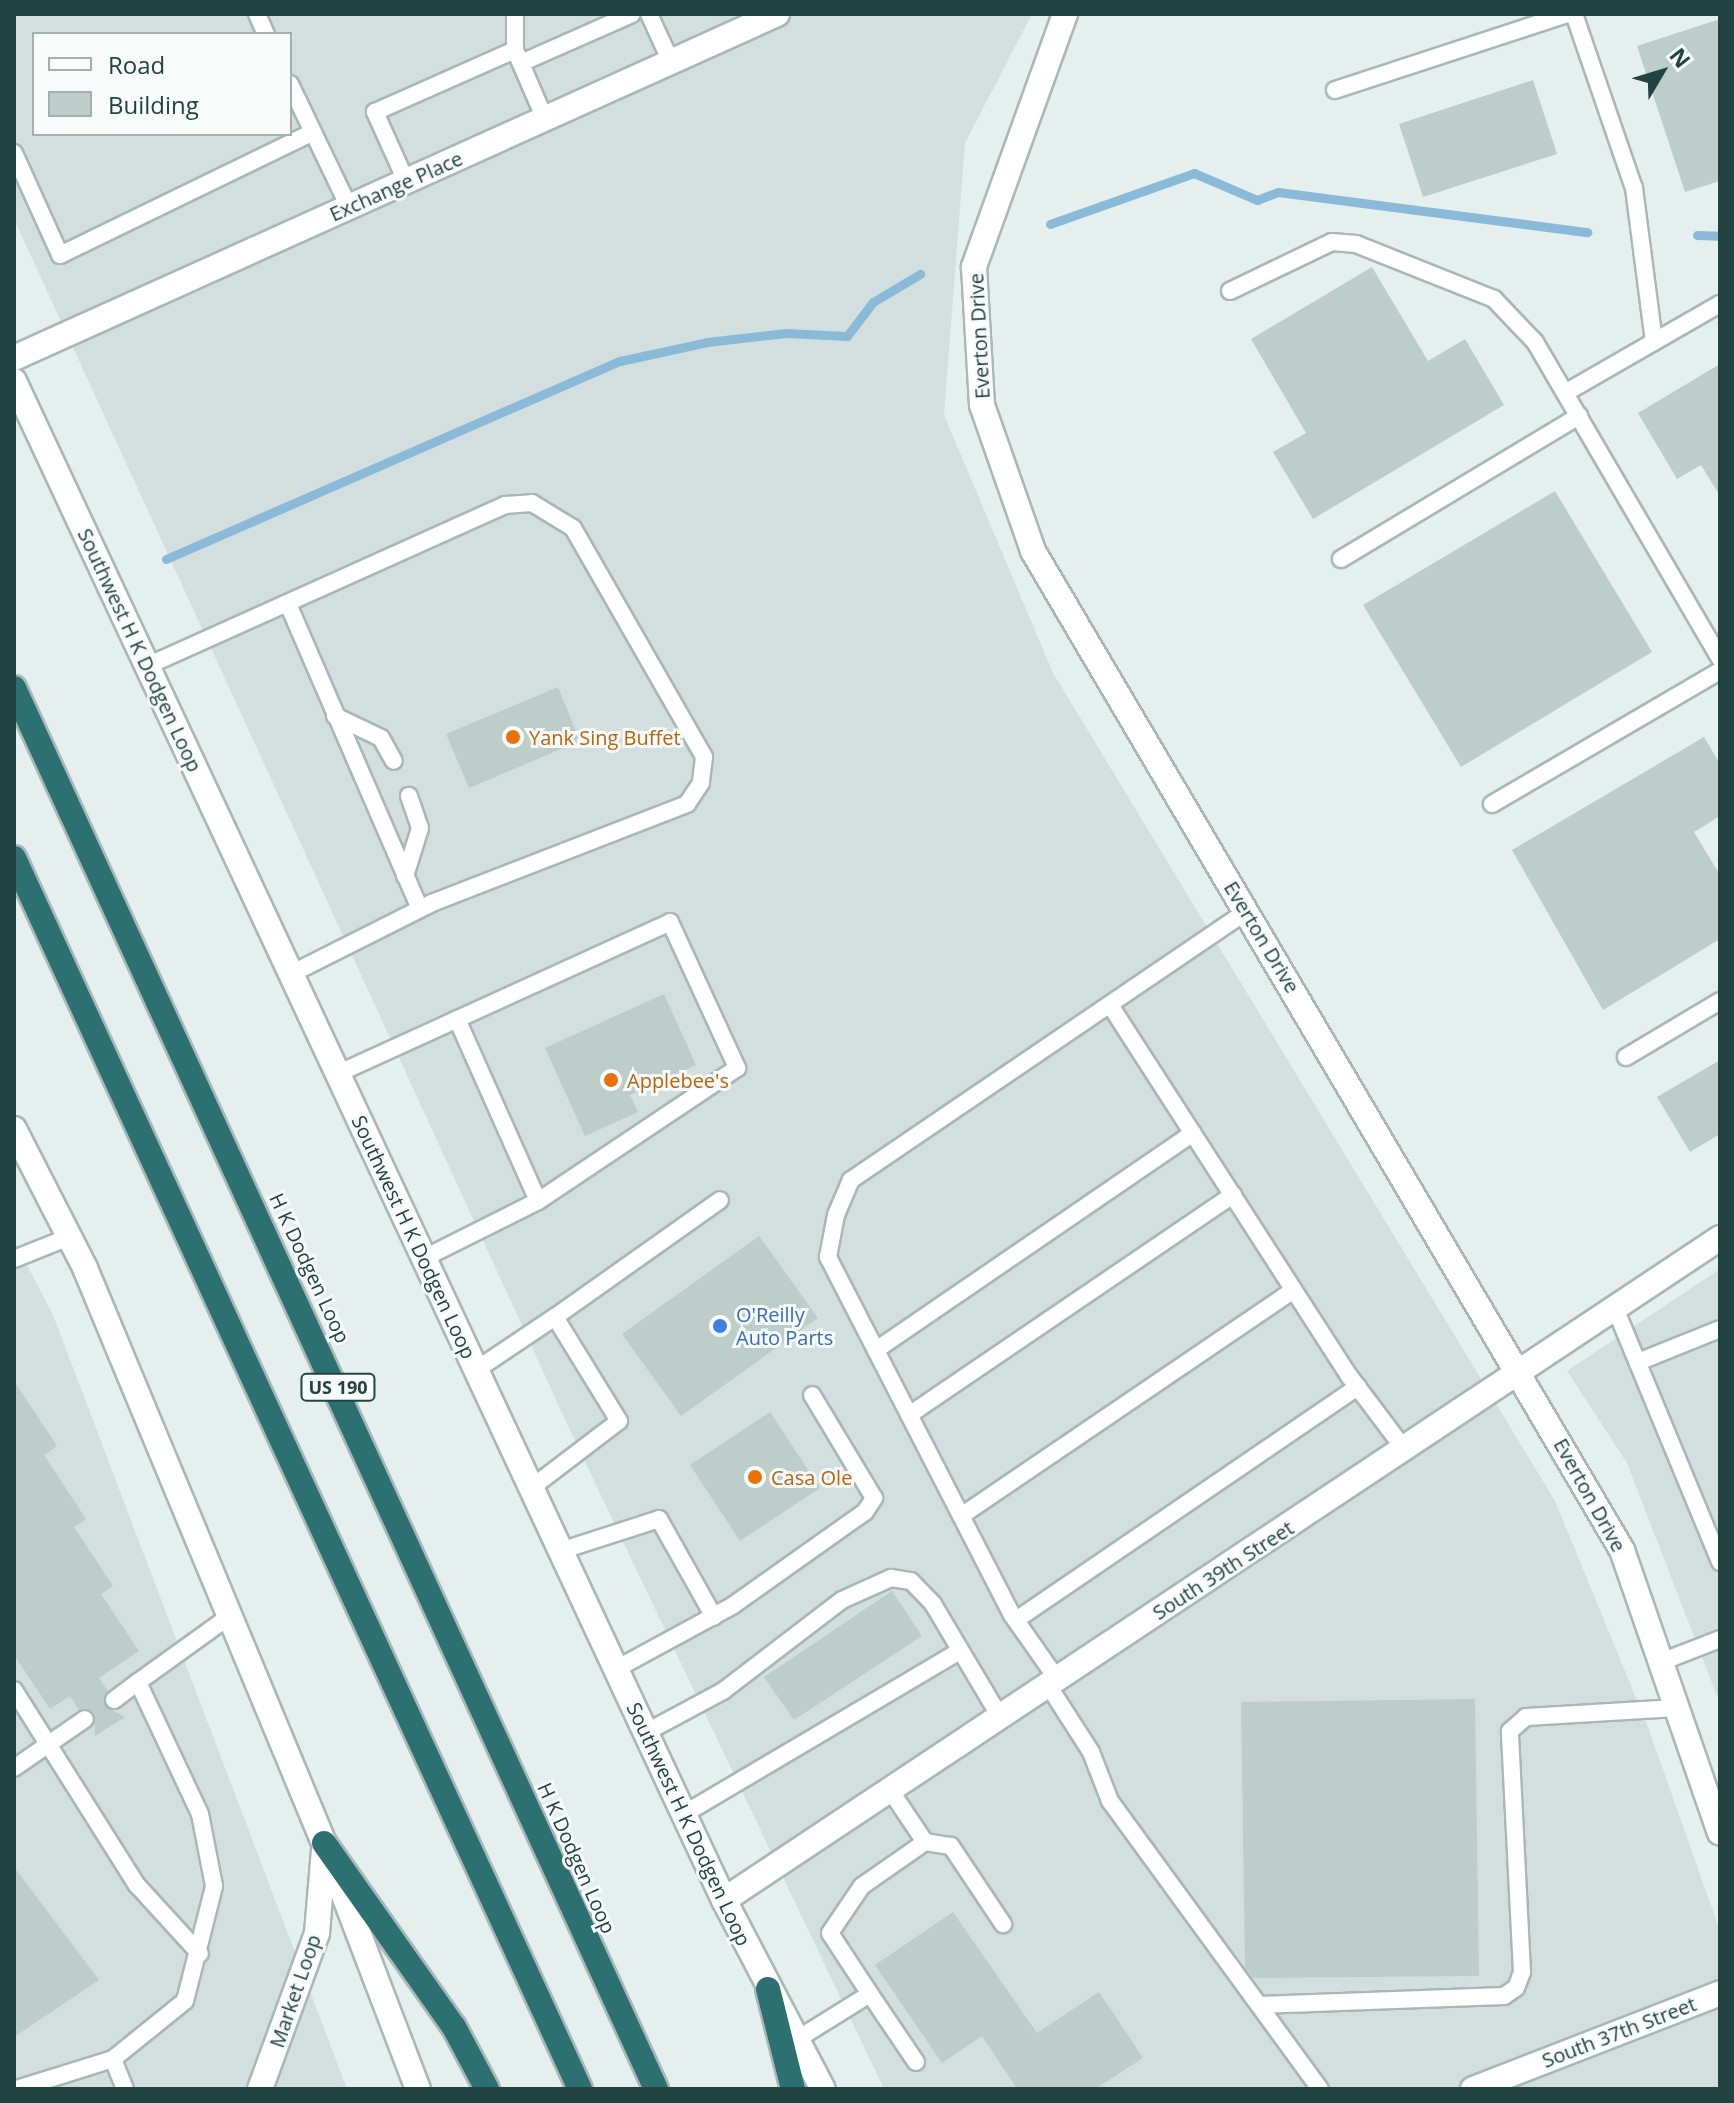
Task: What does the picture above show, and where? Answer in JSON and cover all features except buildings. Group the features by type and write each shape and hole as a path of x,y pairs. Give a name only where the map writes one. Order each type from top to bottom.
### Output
{"highway":[{"name":"H K Dodgen Loop","path":"14,688 656,2089"},
{"path":"14,858 580,2089"},
{"path":"324,1843 454,2027 487,2089"},
{"path":"768,1989 793,2089"}],"street":[{"name":"Exchange Place","path":"14,358 777,14"},
{"name":"Everton Drive","path":"1065,14 974,267 982,405 1033,551 1521,1370 1622,1550 1720,1833"},
{"name":"Southwest H K Dodgen Loop","path":"14,381 724,1900 823,2089"},
{"path":"14,1129 69,1237 230,1616 324,1843 418,2089"},
{"name":"South 39th Street","path":"724,1900 1720,1238"},
{"name":"Market Loop","path":"260,2089 317,1933 324,1843"},
{"name":"South 37th Street","path":"1473,2089 1720,1993"}],"lane":[{"path":"515,14 518,57 545,119"},
{"path":"406,181 375,112 632,14"},
{"path":"649,14 671,62"},
{"path":"1335,90 1567,14"},
{"path":"1574,14 1634,188 1654,342"},
{"path":"292,88 349,207"},
{"path":"14,153 60,255 313,132"},
{"path":"1230,291 1309,248 1356,244 1494,299 1535,342 1715,640 1720,659"},
{"path":"1565,393 1720,304"},
{"path":"1341,559 1579,416"},
{"path":"147,666 505,505 532,503 573,528 704,757 701,783 687,804 420,909 291,974"},
{"path":"288,604 420,909"},
{"path":"1492,804 1720,671"},
{"path":"335,716 381,738 394,761"},
{"path":"405,876 420,828 409,796"},
{"path":"1247,911 851,1180 828,1257 1016,1620 1091,1752 1110,1801 1320,2089"},
{"path":"337,1074 670,922 737,1068 538,1201 424,1258"},
{"path":"1626,1057 1720,1001"},
{"path":"1110,1005 1358,1387 1405,1450"},
{"path":"457,1019 538,1201"},
{"path":"876,1350 1193,1133"},
{"path":"909,1415 1233,1195"},
{"path":"476,1370 720,1200"},
{"path":"14,1259 69,1237"},
{"path":"961,1516 1294,1290"},
{"path":"1615,1308 1720,1562"},
{"path":"531,1488 619,1421 555,1317"},
{"path":"1638,1362 1720,1329"},
{"path":"1016,1620 1358,1387"},
{"path":"616,1669 714,1617 865,1512 874,1498 812,1395"},
{"path":"560,1551 659,1519 714,1617"},
{"path":"645,1733 723,1691 842,1600 891,1578 911,1581 933,1604 1000,1717"},
{"path":"114,1700 230,1616"},
{"path":"1661,1662 1720,1639"},
{"path":"684,1814 960,1651"},
{"path":"26,2087 113,2059 185,2001 200,1954 214,1886 200,1814 138,1682"},
{"path":"14,1690 137,1885 200,1954"},
{"path":"1259,2005 1504,1996 1516,1988 1522,1972 1510,1731 1526,1717 1677,1708"},
{"path":"14,1768 85,1719"},
{"path":"890,1790 925,1842"},
{"path":"916,2062 830,1933 862,1886 925,1842 951,1846 1003,1924"},
{"path":"796,2040 870,1994"},
{"path":"113,2059 125,2089"}],"shaded area":[{"path":"14,14 1032,14 965,143 944,415 1053,673 1555,1501 1648,1727 1720,1931 1720,2089 884,2089 575,1441 14,219"},
{"path":"14,1240 53,1315 347,2089 14,2089"},
{"path":"1720,1269 1720,1695 1717,1696 1627,1463 1567,1371"}],"waterway":[{"path":"1050,224 1194,173 1257,200 1278,192 1587,232"},
{"path":"1697,235 1720,236"},
{"path":"166,559 620,361 707,342 786,333 847,336 873,302 920,274"}],"place":[{"name":"Yank Sing Buffet","path":"513,737"},
{"name":"Applebee's","path":"611,1080"},
{"name":"O'Reilly Auto Parts","path":"720,1326"},
{"name":"Casa Ole","path":"755,1477"}]}
